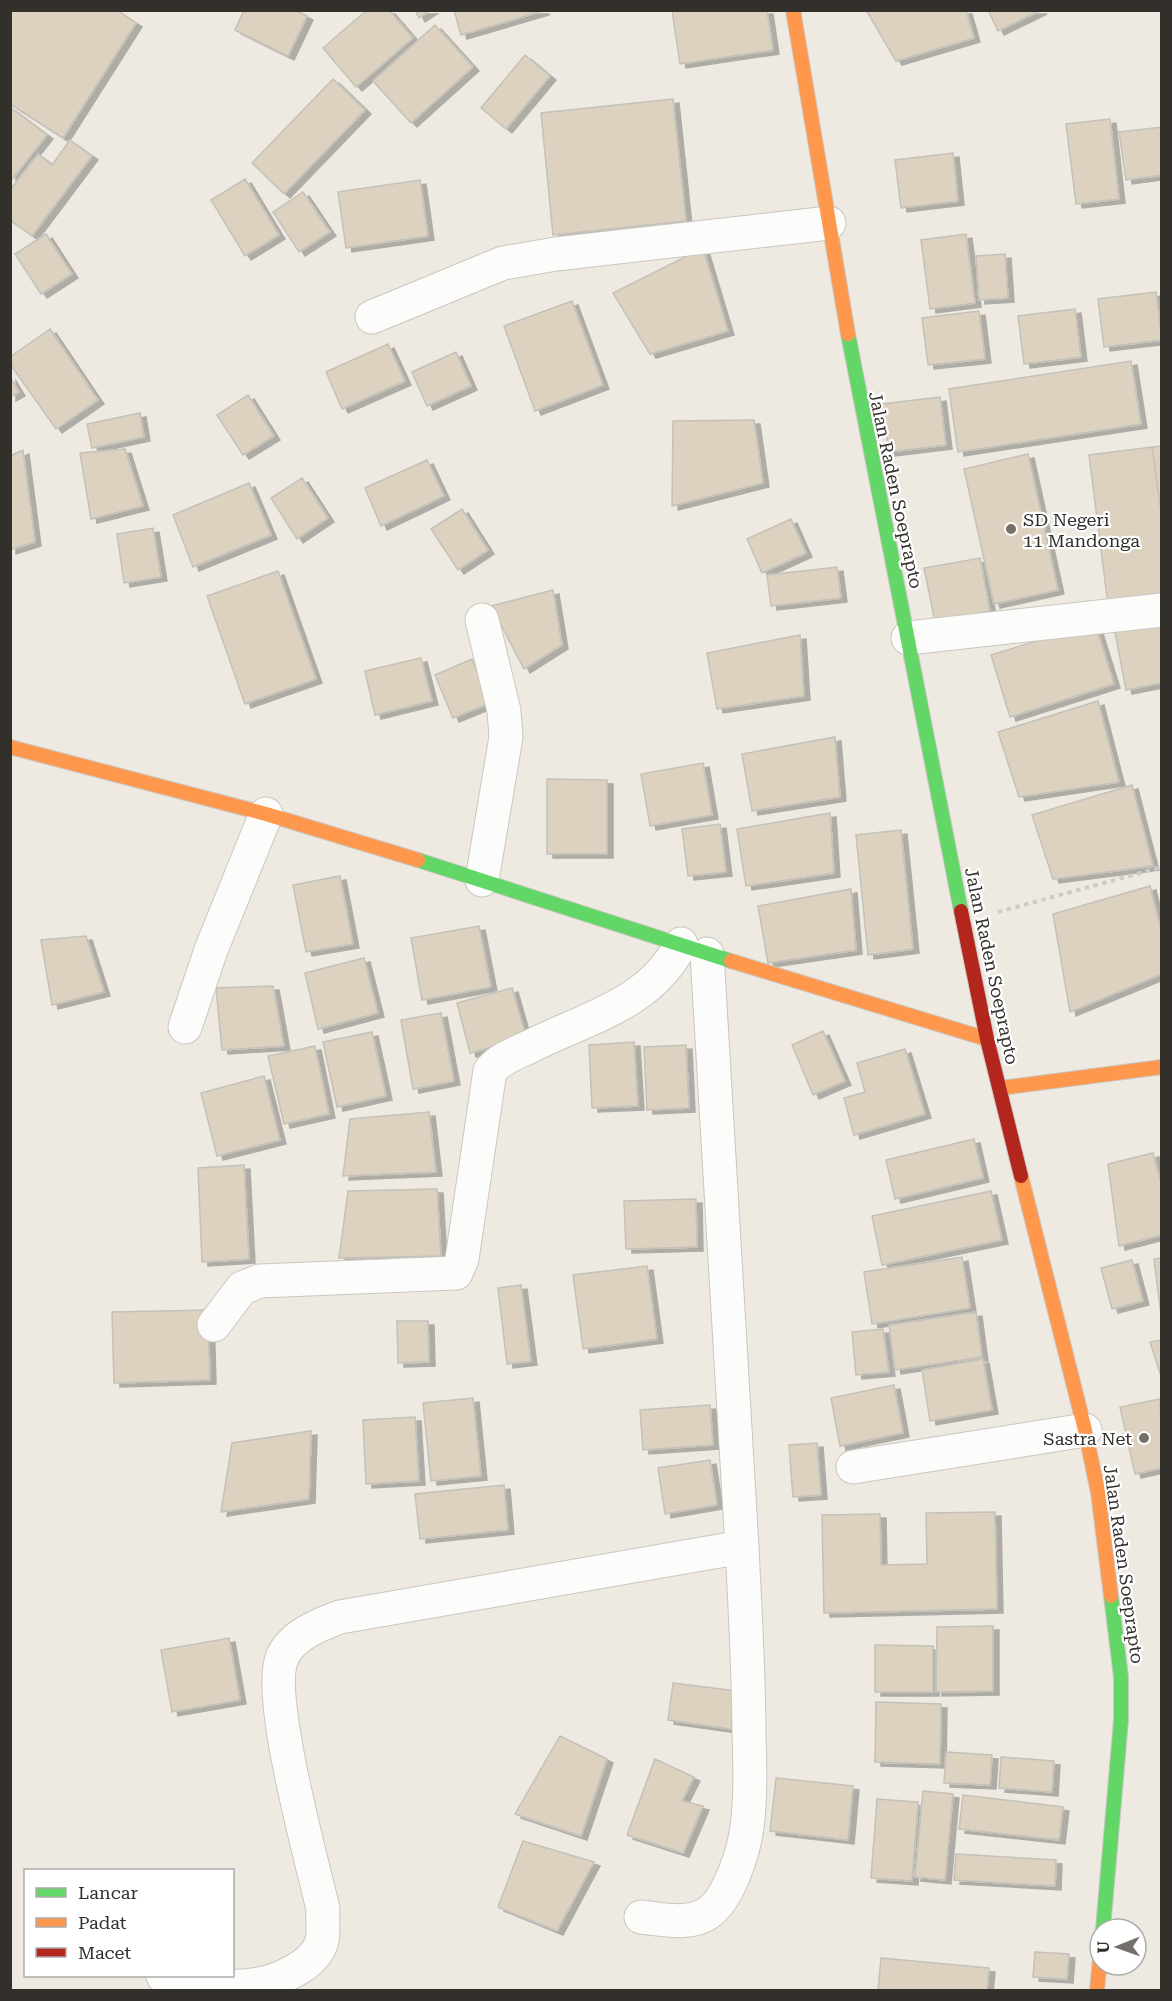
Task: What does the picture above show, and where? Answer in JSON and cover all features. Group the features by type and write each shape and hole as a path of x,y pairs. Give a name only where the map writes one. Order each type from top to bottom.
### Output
{"main road":[{"name":"Jalan Raden Soeprapto","path":"793,10 860,406 987,1039 1085,1430 1098,1492 1121,1677 1121,1720 1104,1917"},
{"path":"10,747 266,814 987,1039"},
{"path":"1001,1088 1161,1067"}],"street":[{"path":"372,317 503,263 556,254 829,223"},
{"path":"908,638 1161,610"},
{"path":"482,620 504,711 506,737 482,880"},
{"path":"185,1027 211,950 266,814"},
{"path":"213,1324 242,1288 260,1281 456,1273 462,1259 490,1071 508,1057 625,1003 694,949"},
{"path":"641,1917 673,1920 707,1914 720,1901 741,1853 747,1829 750,1795 749,1688 742,1548 694,949"},
{"path":"853,1467 1085,1430"},
{"path":"169,1977 214,1986 256,1986 280,1979 308,1963 321,1942 323,1909 279,1698 281,1659 288,1647 302,1635 318,1625 339,1617 742,1548"}],"path":[{"path":"963,921 1161,867"}],"building":[{"path":"10,10 117,10 136,23 63,138 10,104"},
{"path":"244,10 295,10 307,16 288,56 235,30"},
{"path":"367,10 389,10 413,38 356,87 323,48"},
{"path":"415,10 431,10 419,18"},
{"path":"454,10 543,10 543,11 461,35"},
{"path":"672,10 767,10 773,50 680,64"},
{"path":"866,10 966,10 974,38 896,61"},
{"path":"988,10 1041,10 998,31"},
{"path":"435,25 473,67 411,123 373,81"},
{"path":"525,55 550,76 506,129 481,108"},
{"path":"333,79 365,110 284,194 252,163"},
{"path":"673,99 686,221 553,235 541,113"},
{"path":"10,107 47,135 10,182"},
{"path":"1110,119 1119,199 1076,204 1066,124"},
{"path":"1162,127 1162,175 1126,180 1119,132"},
{"path":"70,140 92,156 32,236 10,220 10,190 38,154 52,165"},
{"path":"953,153 958,201 901,208 895,160"},
{"path":"245,179 279,235 245,256 211,200"},
{"path":"420,180 428,236 346,248 338,192"},
{"path":"303,192 330,232 299,252 273,212"},
{"path":"46,234 72,274 41,294 15,254"},
{"path":"966,234 975,303 930,309 921,240"},
{"path":"703,248 728,331 650,354 613,293"},
{"path":"1005,254 1008,298 979,300 976,256"},
{"path":"1156,292 1162,340 1104,347 1098,299"},
{"path":"572,301 603,385 535,411 504,326"},
{"path":"1075,309 1081,357 1024,364 1018,316"},
{"path":"979,311 985,359 928,365 922,318"},
{"path":"50,329 98,400 56,429 10,364 10,357"},
{"path":"388,344 405,381 342,409 326,372"},
{"path":"456,352 471,386 427,406 412,372"},
{"path":"1131,361 1141,424 958,452 949,389"},
{"path":"10,377 19,392 10,397"},
{"path":"248,395 274,436 243,455 217,415"},
{"path":"940,397 946,445 889,452 882,404"},
{"path":"140,413 144,437 92,448 87,424"},
{"path":"754,420 763,483 672,506 673,421"},
{"path":"1162,446 1162,519 1152,447"},
{"path":"1152,447 1162,519 1162,598 1108,605 1089,455"},
{"path":"125,449 143,506 91,519 80,453"},
{"path":"23,450 35,542 10,550 10,456"},
{"name":"SD Negeri 11 Mandonga","path":"1028,454 1058,590 994,604 964,469"},
{"path":"427,460 444,496 381,526 365,488"},
{"path":"302,478 328,518 297,539 271,498"},
{"path":"249,483 271,535 193,567 173,515"},
{"path":"462,509 488,550 458,570 431,529"},
{"path":"791,519 806,553 762,573 747,539"},
{"path":"153,528 161,577 124,583 117,534"},
{"path":"980,558 990,611 935,622 924,568"},
{"path":"837,567 841,598 771,606 767,575"},
{"path":"278,571 316,679 245,704 207,596"},
{"path":"553,590 562,645 524,669 491,606"},
{"path":"1095,623 1114,684 1010,717 991,655"},
{"path":"1162,625 1162,683 1126,690 1114,627"},
{"path":"800,635 804,696 717,709 707,653"},
{"path":"421,658 432,701 375,715 365,671"},
{"path":"472,659 490,703 453,718 435,675"},
{"path":"1098,701 1119,782 1019,797 998,732"},
{"path":"835,737 840,797 752,811 742,754"},
{"path":"703,763 712,815 650,826 641,774"},
{"path":"547,779 607,780 607,854 547,854"},
{"path":"1132,785 1153,866 1053,879 1032,815"},
{"path":"830,813 834,873 746,886 737,829"},
{"path":"720,824 726,872 688,876 682,829"},
{"path":"901,830 913,949 868,955 856,835"},
{"path":"340,876 353,944 306,952 293,885"},
{"path":"1150,886 1162,934 1162,974 1070,1012 1053,914"},
{"path":"851,889 856,950 768,963 758,906"},
{"path":"479,926 491,987 422,1000 411,938"},
{"path":"86,936 104,992 52,1005 41,940"},
{"path":"364,958 378,1013 318,1029 305,973"},
{"path":"273,986 284,1046 222,1050 216,988"},
{"path":"512,988 526,1037 470,1053 457,1003"},
{"path":"441,1013 454,1081 413,1089 401,1020"},
{"path":"823,1031 845,1081 813,1095 792,1045"},
{"path":"372,1032 386,1096 337,1107 323,1042"},
{"path":"634,1042 638,1106 592,1108 589,1045"},
{"path":"686,1045 689,1108 647,1110 644,1047"},
{"path":"315,1046 329,1114 284,1124 268,1056"},
{"path":"905,1049 925,1114 854,1135 844,1098 865,1092 857,1063"},
{"path":"264,1076 280,1140 217,1156 201,1093"},
{"path":"429,1112 436,1172 343,1176 350,1119"},
{"path":"974,1139 983,1178 895,1199 886,1160"},
{"path":"1153,1153 1162,1186 1162,1235 1119,1246 1108,1164"},
{"path":"244,1165 249,1259 202,1262 198,1168"},
{"path":"437,1189 441,1256 339,1258 348,1191"},
{"path":"991,1191 1002,1240 882,1265 872,1216"},
{"path":"696,1199 697,1247 626,1249 624,1201"},
{"path":"962,1257 970,1308 872,1324 864,1272"},
{"path":"1162,1258 1162,1324 1154,1259"},
{"path":"1132,1260 1143,1301 1112,1309 1101,1268"},
{"path":"647,1266 657,1339 583,1349 573,1275"},
{"path":"521,1285 531,1361 507,1364 498,1288"},
{"path":"208,1310 210,1380 114,1383 112,1312"},
{"path":"976,1312 982,1357 895,1370 889,1325"},
{"path":"397,1321 428,1321 429,1362 398,1363"},
{"path":"883,1329 889,1372 856,1375 852,1332"},
{"path":"1162,1340 1162,1379 1150,1342"},
{"path":"983,1359 992,1410 930,1421 922,1370"},
{"path":"894,1385 903,1433 840,1446 831,1398"},
{"path":"473,1398 481,1476 431,1481 423,1403"},
{"name":"Sastra Net","path":"1160,1399 1162,1468 1135,1474 1120,1407"},
{"path":"710,1405 713,1445 643,1450 640,1410"},
{"path":"415,1417 419,1481 366,1484 363,1420"},
{"path":"311,1431 309,1499 221,1512 232,1443"},
{"path":"817,1443 821,1495 793,1497 789,1445"},
{"path":"710,1460 717,1505 665,1514 658,1468"},
{"path":"504,1485 508,1530 420,1539 415,1494"},
{"path":"995,1512 997,1609 824,1613 822,1515 880,1514 881,1565 927,1564 926,1513"},
{"path":"993,1626 993,1691 936,1692 937,1627"},
{"path":"229,1638 240,1700 172,1712 161,1650"},
{"path":"875,1645 933,1646 933,1692 875,1692"},
{"path":"673,1683 736,1691 731,1729 668,1720"},
{"path":"876,1702 941,1704 940,1764 875,1762"},
{"path":"560,1736 607,1759 581,1836 515,1814"},
{"path":"946,1752 992,1755 990,1785 944,1783"},
{"path":"1001,1757 1054,1761 1052,1792 999,1788"},
{"path":"655,1759 694,1777 682,1801 703,1806 683,1853 627,1835"},
{"path":"776,1778 853,1786 848,1840 770,1831"},
{"path":"923,1791 953,1794 945,1880 915,1877"},
{"path":"963,1795 1063,1807 1059,1840 959,1829"},
{"path":"877,1799 918,1802 912,1881 871,1878"},
{"path":"523,1841 594,1862 557,1931 498,1907"},
{"path":"956,1854 1056,1860 1055,1886 954,1880"},
{"path":"1035,1952 1069,1954 1067,1979 1033,1977"},
{"path":"881,1958 989,1968 987,1990 878,1990"}],"traffic: fast":[{"path":"848,334 961,911"},
{"path":"418,860 731,961"},
{"path":"1104,1917 1121,1720 1121,1677 1111,1596"}],"traffic: slow":[{"path":"793,10 848,334"},
{"path":"10,747 266,814 418,860"},
{"path":"731,961 987,1039"},
{"path":"1001,1088 1162,1067"},
{"path":"1021,1176 1085,1430 1098,1492 1111,1596"},
{"path":"1097,1990 1098,1977"}],"traffic: jam":[{"path":"961,911 987,1039 1021,1176"}],"place":[{"name":"SD Negeri 11 Mandonga","path":"1011,529"},
{"name":"Sastra Net","path":"1144,1438"}]}
